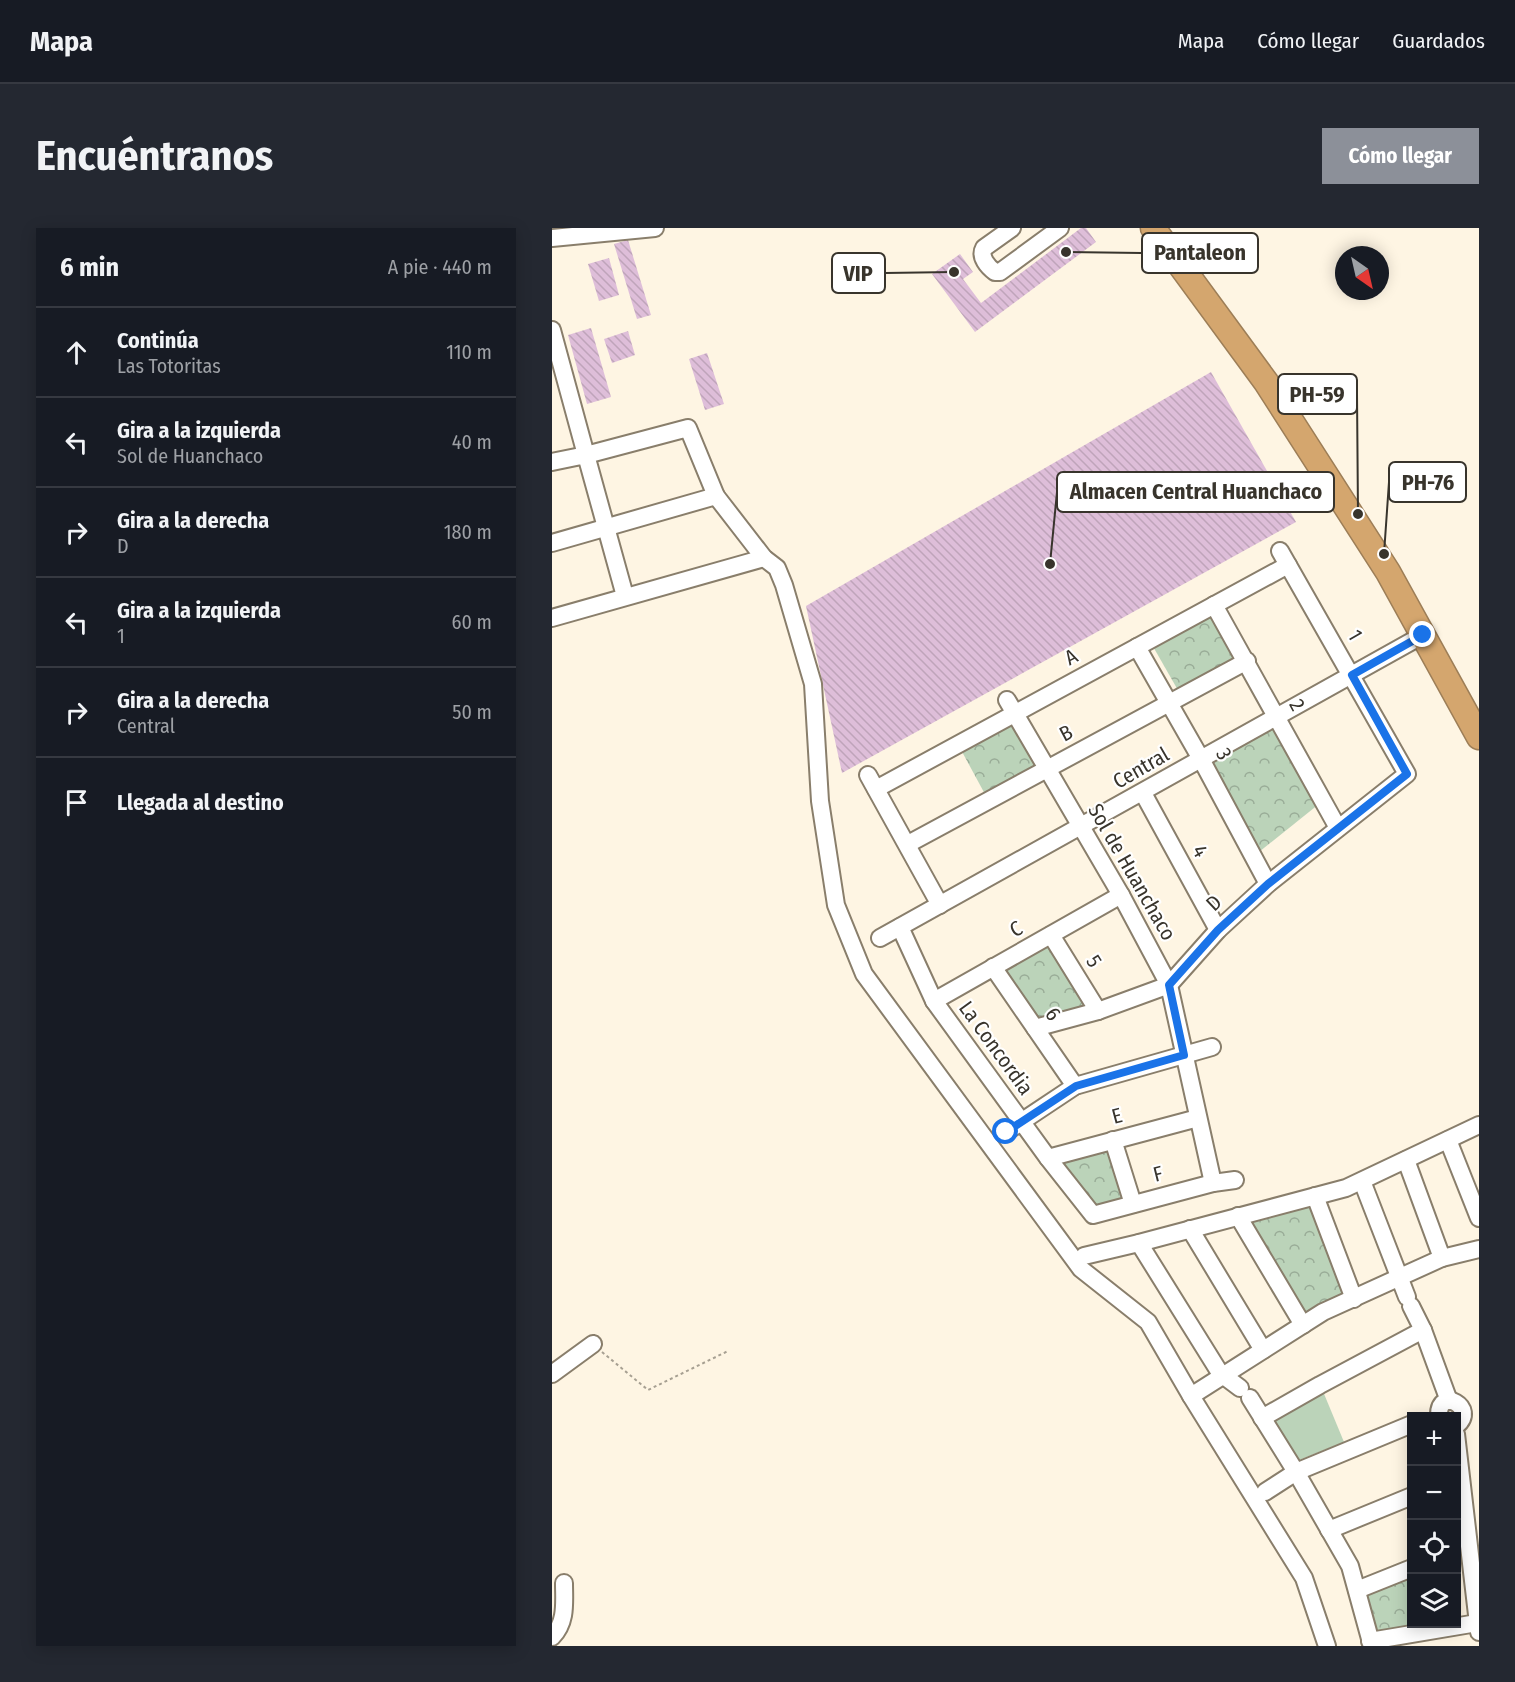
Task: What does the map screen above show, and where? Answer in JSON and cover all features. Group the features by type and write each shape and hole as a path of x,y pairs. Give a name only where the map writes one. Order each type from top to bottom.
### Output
{"highway":[{"path":"1153,228 1266,382 1388,572 1479,737"}],"street":[{"path":"552,238 655,228"},
{"path":"1012,228 984,248 981,253 995,272 1000,272 1060,228"},
{"path":"552,330 625,596"},
{"path":"552,462 688,428 716,496 764,558 777,568 784,585 813,684 820,801 836,905 864,974 1081,1269 1148,1322 1304,1578 1327,1646"},
{"path":"552,543 716,496"},
{"path":"552,618 764,558"},
{"name":"A","path":"908,844 872,782 1011,706 1137,647 1214,605 1284,558"},
{"name":"1","path":"1284,558 1407,774"},
{"name":"2","path":"1214,605 1338,828"},
{"name":"Central","path":"880,938 1423,635"},
{"name":"3","path":"1137,647 1201,759 1268,884"},
{"name":"B","path":"908,844 1246,661"},
{"name":"Sol de Huanchaco","path":"1011,706 1121,895 1169,985 1213,1183"},
{"name":"D","path":"1035,1028 1098,1011 1169,985 1218,930 1268,884 1407,774"},
{"name":"4","path":"1143,793 1218,930"},
{"path":"908,844 940,904"},
{"name":"C","path":"934,1001 1121,895"},
{"name":"La Concordia","path":"900,927 934,1001 1048,1158 1093,1215"},
{"name":"5","path":"1051,935 1098,1011"},
{"name":"6","path":"993,968 1076,1086"},
{"path":"1006,1132 1076,1086 1212,1047"},
{"name":"E","path":"1048,1158 1198,1118"},
{"path":"1084,1256 1139,1244 1346,1188 1479,1125"},
{"path":"1113,1140 1133,1204"},
{"path":"1448,1140 1479,1218"},
{"path":"1406,1160 1442,1258"},
{"name":"F","path":"1093,1215 1213,1183 1235,1180"},
{"path":"1362,1181 1399,1278 1423,1330 1439,1412 1459,1402 1467,1418"},
{"path":"1315,1196 1354,1299"},
{"path":"1238,1216 1303,1325"},
{"path":"1190,1229 1263,1350"},
{"path":"1139,1244 1220,1373 1245,1393 1296,1472 1350,1566 1371,1643 1478,1627 1463,1548 1461,1512"},
{"path":"1191,1396 1323,1312 1442,1258 1479,1250"},
{"path":"1262,1418 1320,1384 1423,1330"},
{"path":"552,1374 593,1344"},
{"path":"1265,1492 1296,1472 1407,1426"},
{"path":"1329,1530 1407,1498"},
{"path":"1357,1590 1407,1570"},
{"path":"552,1637 561,1626 563,1619 564,1582"}],"path":[{"path":"593,1344 648,1390 728,1352"}],"green space":[{"path":"1213,608 1239,658 1179,692 1151,643"},
{"path":"1011,720 1038,767 986,796 960,748"},
{"path":"1275,724 1319,804 1259,852 1209,761"},
{"path":"1049,939 1092,1009 1035,1024 996,969"},
{"path":"1111,1144 1128,1200 1092,1209 1053,1160"},
{"path":"1312,1202 1346,1295 1305,1316 1246,1218"},
{"path":"1322,1389 1344,1442 1299,1460 1272,1418"},
{"path":"1407,1574 1407,1628 1412,1628 1374,1635 1363,1591"}],"building":[{"path":"1081,228 1086,228 1096,242 975,332 932,274 960,254 973,272 963,279 981,303"},
{"path":"628,240 651,315 637,319 614,244"},
{"path":"609,258 619,295 599,301 588,264"},
{"path":"591,328 611,397 587,404 568,335"},
{"path":"628,331 635,355 612,363 604,339"},
{"path":"707,353 724,404 705,410 689,359"},
{"path":"1211,372 1296,522 842,773 806,606"}],"place":[{"name":"Pantaleon","path":"1066,252"},
{"name":"VIP","path":"954,272"},
{"name":"PH-59","path":"1358,514"},
{"name":"PH-76","path":"1384,554"},
{"name":"Almacen Central Huanchaco","path":"1050,564"}],"route":[{"path":"1006,1132 1076,1086 1184,1055 1169,985 1218,930 1268,884 1407,774 1352,675 1423,635"}]}
